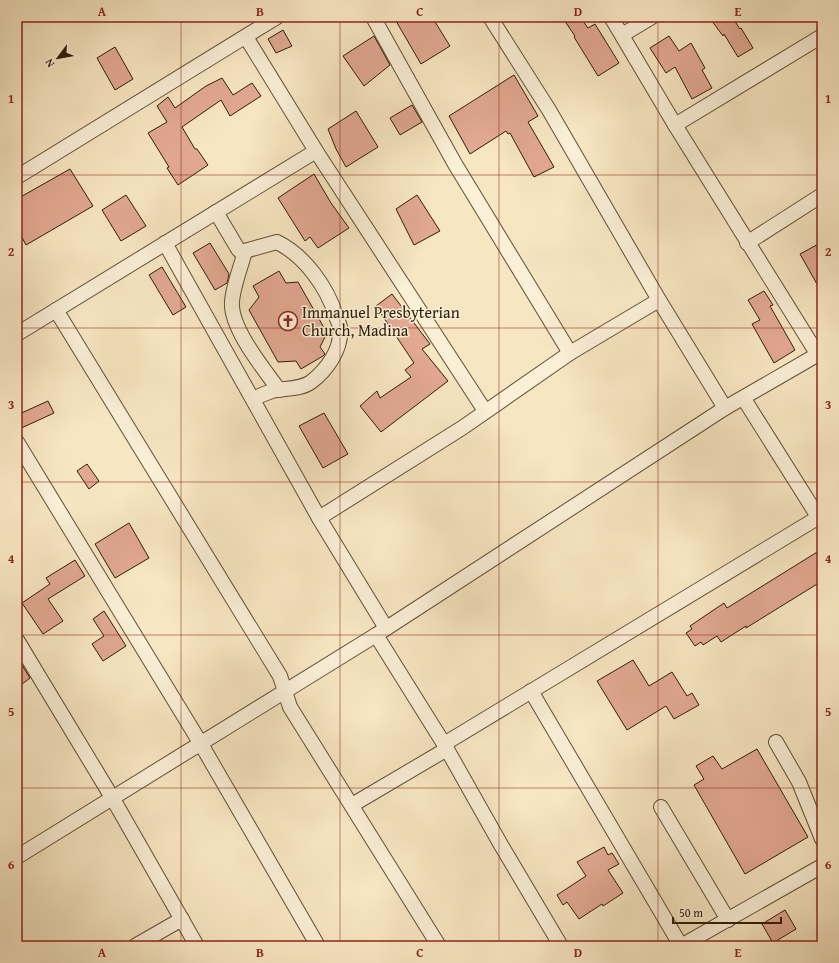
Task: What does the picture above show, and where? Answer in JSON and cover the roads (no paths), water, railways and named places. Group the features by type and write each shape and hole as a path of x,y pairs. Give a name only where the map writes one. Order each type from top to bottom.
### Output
{"street":[{"path":"17,177 277,17"},
{"path":"373,17 455,164 570,353"},
{"path":"490,17 548,110 659,300 725,408"},
{"path":"17,857 381,632 725,408 744,399 820,353 747,243 611,17"},
{"path":"622,35 652,17"},
{"path":"675,125 822,36"},
{"path":"246,37 316,151 485,412"},
{"path":"17,334 316,151"},
{"path":"747,243 822,195"},
{"path":"216,212 241,252 277,242 285,246 308,267 320,283 333,308 340,328 338,343 331,362 309,384 270,392 253,399"},
{"path":"165,243 253,399 381,632 501,845 561,946"},
{"path":"245,251 232,302 232,310 235,322 243,336 279,390"},
{"path":"319,518 440,442 570,353 659,300"},
{"path":"56,310 280,676 284,692 290,706 439,946"},
{"path":"352,804 446,747 531,691 820,520 744,399"},
{"path":"17,442 201,744 318,946"},
{"path":"17,640 113,799 197,946"},
{"path":"531,691 681,946 822,866"},
{"path":"776,742 799,782 822,839"},
{"path":"661,807 728,920"},
{"path":"135,946 182,919"}],"place":[{"name":"Immanuel Presbyterian Church, Madina","path":"288,321"}]}
